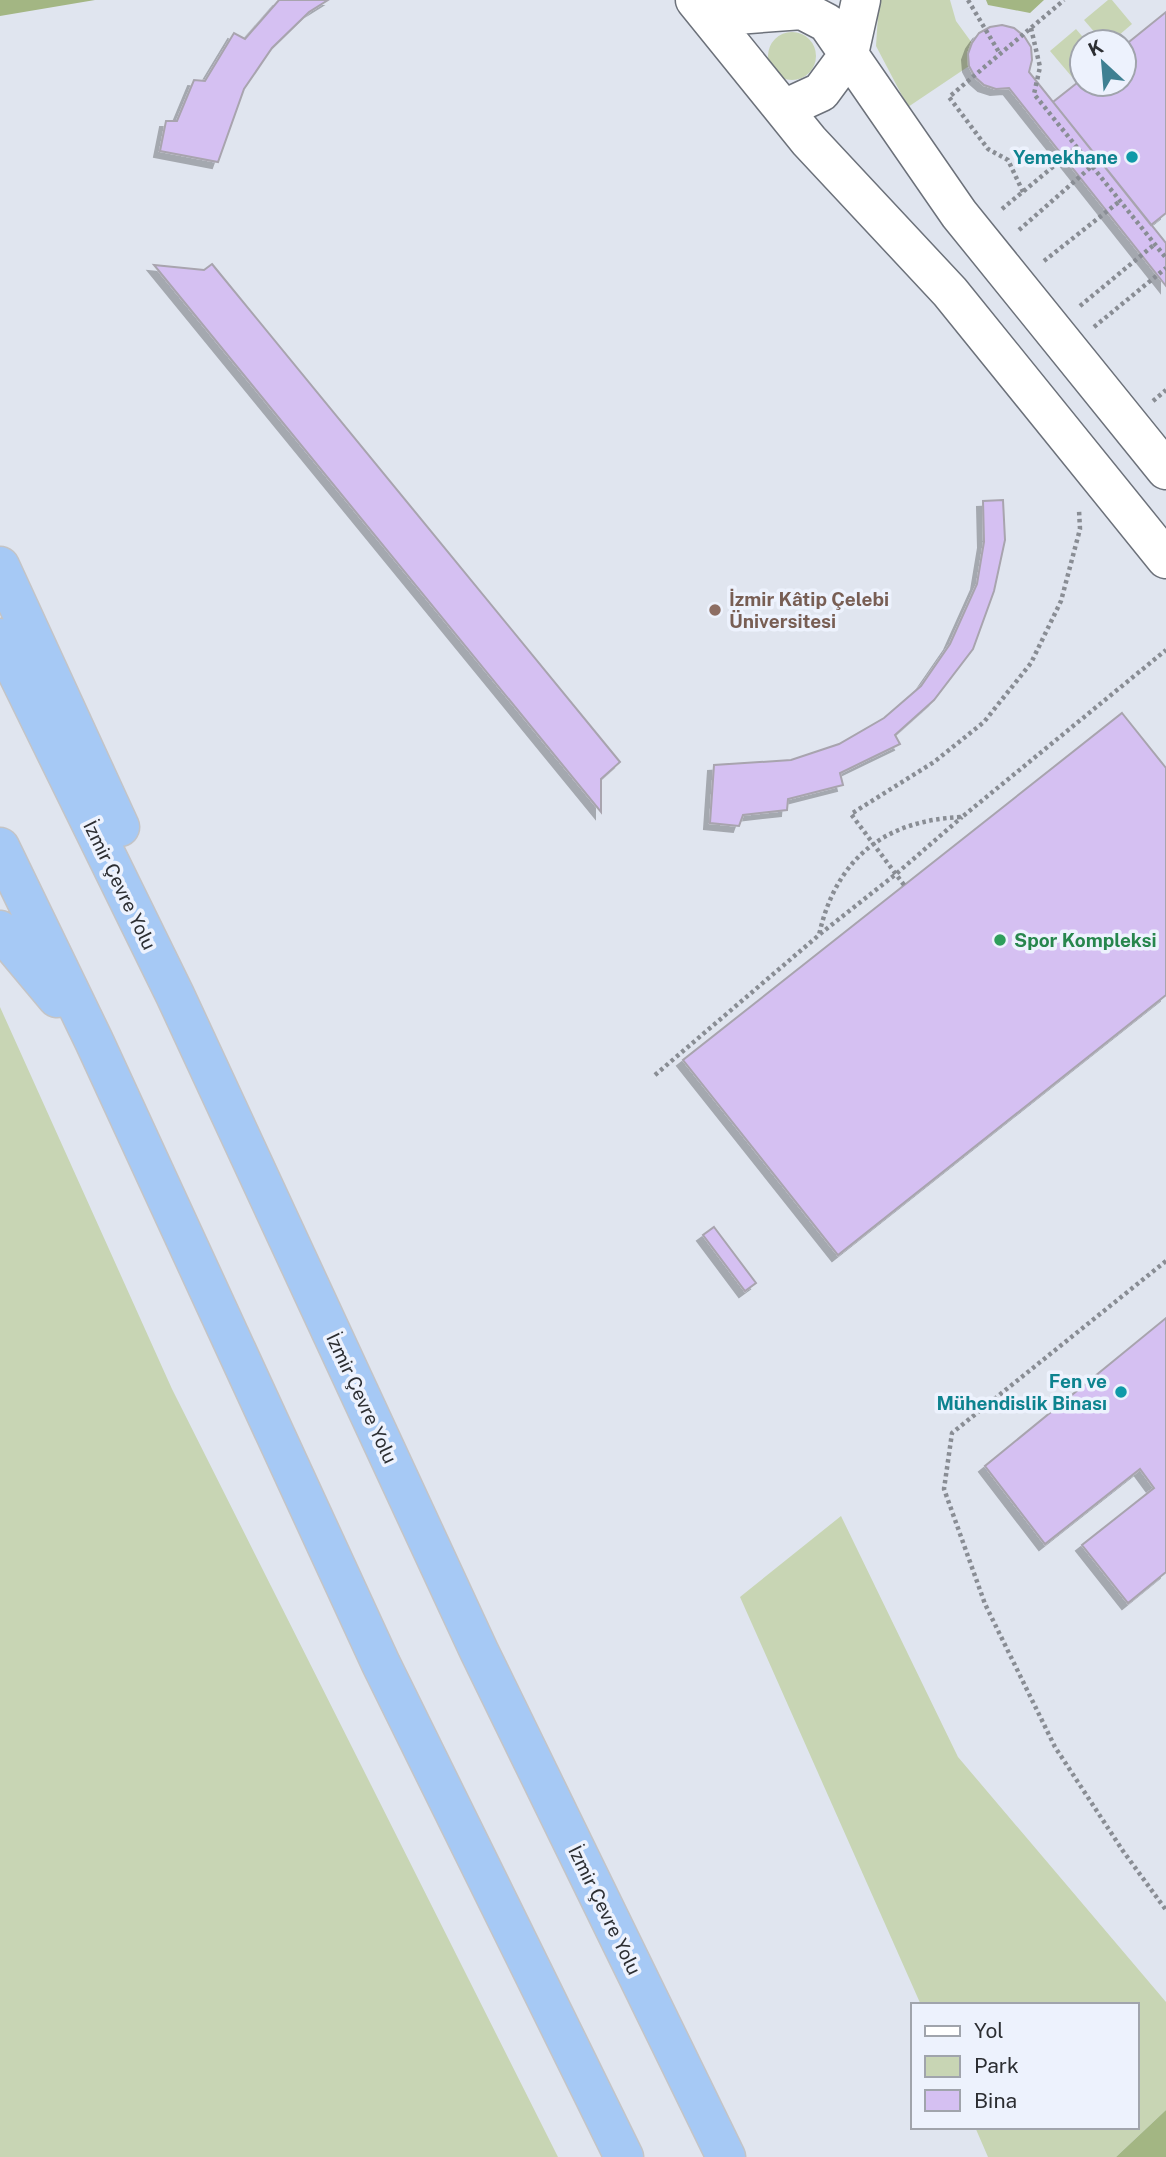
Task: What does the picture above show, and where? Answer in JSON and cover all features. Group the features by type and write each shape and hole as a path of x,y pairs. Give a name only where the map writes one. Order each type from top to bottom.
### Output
{"highway":[{"path":"0,566 136,863 174,995"},
{"name":"İzmir Çevre Yolu","path":"0,638 174,995 479,1651 726,2157"},
{"path":"0,847 94,1041 382,1664 624,2157"},
{"path":"0,930 94,1041"}],"street":[{"path":"784,109 821,92 849,54 862,0"},
{"path":"710,5 802,10 827,23 959,214 1166,470"},
{"path":"710,5 809,141 950,292 1166,559"}],"path":[{"path":"968,0 1000,54"},
{"path":"1023,192 1008,160 988,149 949,97 1064,0"},
{"path":"1031,28 1040,67 1034,94 1166,258"},
{"path":"982,243 1023,192 1077,147"},
{"path":"982,243 1092,166"},
{"path":"1016,284 1120,201"},
{"path":"1060,338 1155,244"},
{"path":"1060,338 1166,268"},
{"path":"904,885 851,814 934,762 984,722 1031,663 1062,601 1080,529 1079,502"},
{"path":"655,1075 819,935 1166,650"},
{"path":"819,935 832,893 857,858 873,844 915,823 962,817"},
{"path":"1166,1261 952,1433 944,1489 985,1604 1055,1747 1123,1851 1166,1910"}],"green space":[{"path":"0,0 95,0 0,16"},
{"path":"879,0 950,0 956,21 972,43 968,54 969,66 908,107 876,46"},
{"path":"986,0 1044,0 1030,13 988,5"},
{"path":"1108,0 1112,0 1132,24 1127,28 1091,28 1084,20"},
{"path":"792,32 809,39 816,56 809,73 792,80 775,73 768,56 775,39"},
{"path":"1068,36 1068,72 1050,51"},
{"path":"0,1007 172,1389 558,2157 0,2157"},
{"path":"841,1516 958,1757 1166,2002 1166,2110 1116,2157 988,2157 976,2129 1138,2129 1138,2003 920,2003 740,1597"},
{"path":"1166,2110 1166,2157 1116,2157"}],"building":[{"path":"279,0 328,0 309,12 272,48 244,89 218,162 160,151 166,121 177,121 194,80 205,81 234,33 245,39"},
{"name":"Yemekhane","path":"1166,12 1166,213 1151,225 1053,102 1068,90 1068,98 1138,98 1138,35"},
{"path":"1002,25 1014,28 1024,36 1031,47 1029,72 1166,243 1166,286 1009,88 996,89 984,85 975,77 969,66 968,54 972,43 979,33"},
{"path":"212,264 620,762 601,779 601,812 154,265 204,270"},
{"path":"1003,500 1005,540 994,591 973,649 934,700 895,735 900,744 840,773 843,785 788,799 787,810 743,815 739,826 710,823 714,765 791,760 839,744 884,718 921,686 950,644 977,584 984,542 983,501"},
{"name":"Spor Kompleksi","path":"1122,713 1166,768 1166,995 838,1255 683,1060"},
{"path":"714,1227 756,1283 745,1291 703,1235"},
{"name":"Fen ve Mühendislik Binası","path":"1166,1318 1166,1572 1128,1603 1082,1545 1154,1488 1140,1469 1045,1544 985,1466"}],"place":[{"name":"Yemekhane","path":"1132,157"},
{"name":"İzmir Kâtip Çelebi Üniversitesi","path":"715,610"},
{"name":"Spor Kompleksi","path":"1000,940"},
{"name":"Fen ve Mühendislik Binası","path":"1121,1392"}]}
